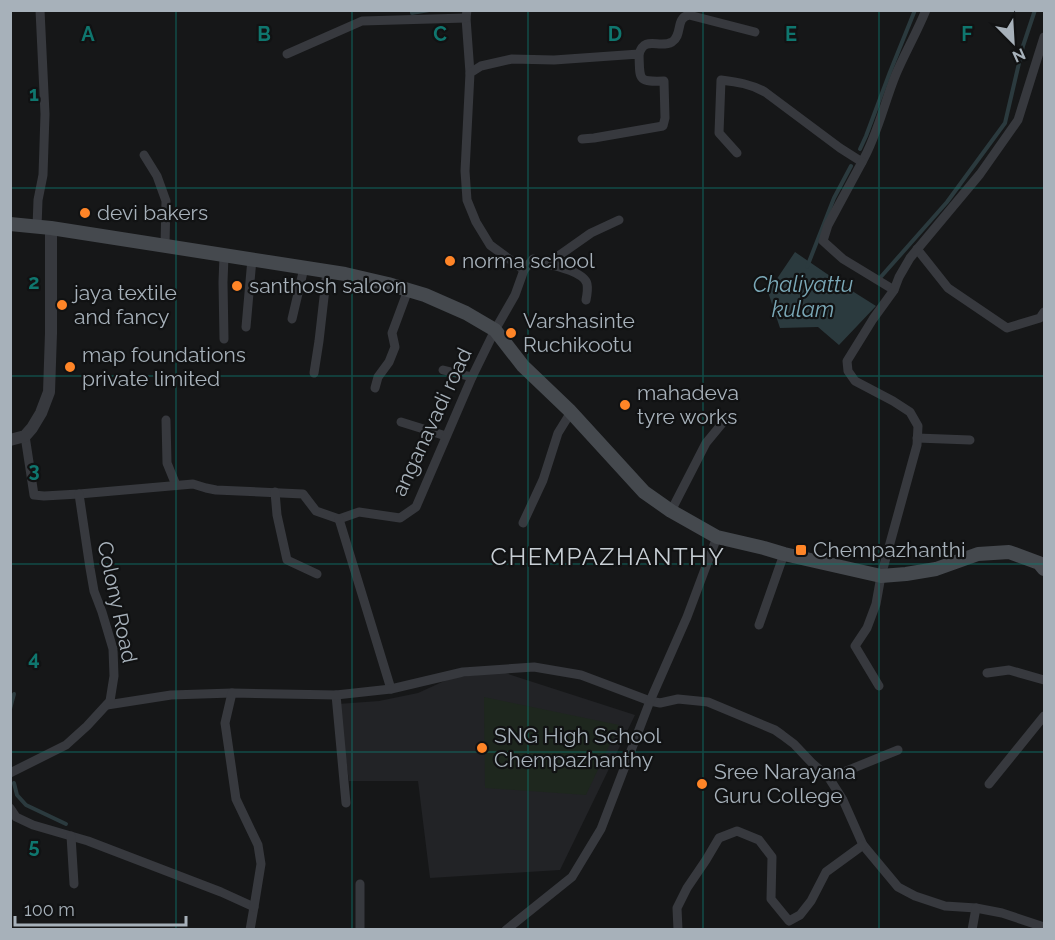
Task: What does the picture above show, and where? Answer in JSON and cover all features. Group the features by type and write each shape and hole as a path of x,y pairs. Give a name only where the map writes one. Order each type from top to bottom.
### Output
{"main road":[{"path":"10,224 165,245 345,274 425,295 466,313 495,330 523,366 571,412 644,492 671,511 717,537 881,576 936,568 978,554 1009,552 1039,563 1044,569"}],"street":[{"path":"10,440 25,436 32,428 49,392 51,333 44,228 38,200 43,175 45,114 40,10"},
{"path":"894,290 843,259 823,241 828,225 880,123 896,75 926,10"},
{"path":"287,54 362,21 467,14 470,74 465,171 467,200 476,222 490,245 524,270 533,259 585,278 588,285 586,300"},
{"path":"582,139 663,126 665,118 664,81 642,79 639,54 645,44 668,44 674,40 678,36 681,19 684,16 689,15 755,32"},
{"path":"879,686 855,646 867,628 876,604 881,576 917,445 918,426 910,412 855,381 848,371 847,361 894,290 910,258 980,174 1018,120 1044,37"},
{"path":"470,74 481,66 512,59 554,60 639,54"},
{"path":"737,153 719,133 721,80 754,86 765,92 862,162"},
{"path":"144,155 157,176 166,201 165,245"},
{"path":"547,264 591,233 619,220"},
{"path":"918,249 948,288 1007,328 1040,318 1044,312"},
{"path":"224,256 224,339"},
{"path":"246,327 252,259"},
{"path":"292,319 304,268"},
{"name":"anganavadi road","path":"339,519 358,512 400,518 416,507 472,377 515,295 524,270"},
{"path":"314,373 327,272"},
{"path":"375,388 378,377 389,362 395,347 392,333 408,290"},
{"path":"443,370 472,377"},
{"path":"523,523 543,480 558,433 571,412"},
{"path":"166,420 167,463 176,485"},
{"path":"671,511 706,443 725,420"},
{"path":"401,422 446,436"},
{"path":"25,436 34,495 79,494 193,484 216,490 303,494 316,511 339,519 391,689"},
{"path":"917,438 970,440"},
{"path":"275,492 277,515 287,560 317,574"},
{"name":"Colony Road","path":"79,494 94,591 113,649 114,676 110,701 107,705"},
{"path":"506,930 572,877 601,829 717,537"},
{"path":"759,625 784,554"},
{"path":"10,773 66,745 107,705 171,695 232,693 336,695 391,689 463,672 534,667 581,675 650,701 660,703 678,699 708,702 775,730 794,744 829,778 843,800 863,845 898,887 945,906 1002,913 1044,927"},
{"path":"987,673 1009,670 1044,680"},
{"path":"232,693 225,723 237,799 258,845 261,864 250,930"},
{"path":"336,695 346,803"},
{"path":"989,784 1044,716"},
{"path":"829,778 898,750"},
{"path":"10,808 16,817 33,825 88,842 221,892 254,907"},
{"path":"678,930 677,908 719,838 736,831 759,840 772,857 771,899 789,921 800,915 811,901 826,872 863,845"},
{"path":"71,836 74,884"},
{"path":"360,884 360,930"},
{"path":"972,930 976,908"}],"shaded area":[{"name":"SNG High School Chempazhanthy","path":"502,672 635,715 560,870 430,878 418,781 349,781 338,704 379,701 418,693 451,678"},
{"path":"484,697 619,725 586,795 485,788"}],"water":[{"name":"Chaliyattu kulam","path":"795,252 876,306 839,345 818,327 780,328 768,292"}],"waterway":[{"path":"412,10 412,13 429,10"},
{"path":"860,149 915,10"},
{"path":"879,279 947,202 1005,123 1023,46 1035,10"},
{"path":"807,267 834,198 851,166"},
{"path":"10,709 14,694"},
{"path":"14,783 17,795 26,805 66,824"}],"place":[{"name":"devi bakers","path":"85,213"},
{"name":"norma school","path":"450,261"},
{"name":"santhosh saloon","path":"237,286"},
{"name":"jaya textile and fancy","path":"62,305"},
{"name":"Varshasinte Ruchikootu","path":"511,333"},
{"name":"map foundations private limited","path":"70,367"},
{"name":"mahadeva tyre works","path":"625,405"},
{"name":"Chempazhanthi","path":"801,550"},
{"name":"SNG High School Chempazhanthy","path":"482,748"},
{"name":"Sree Narayana Guru College","path":"702,784"}],"district":[{"name":"CHEMPAZHANTHY","path":"608,557"}]}
